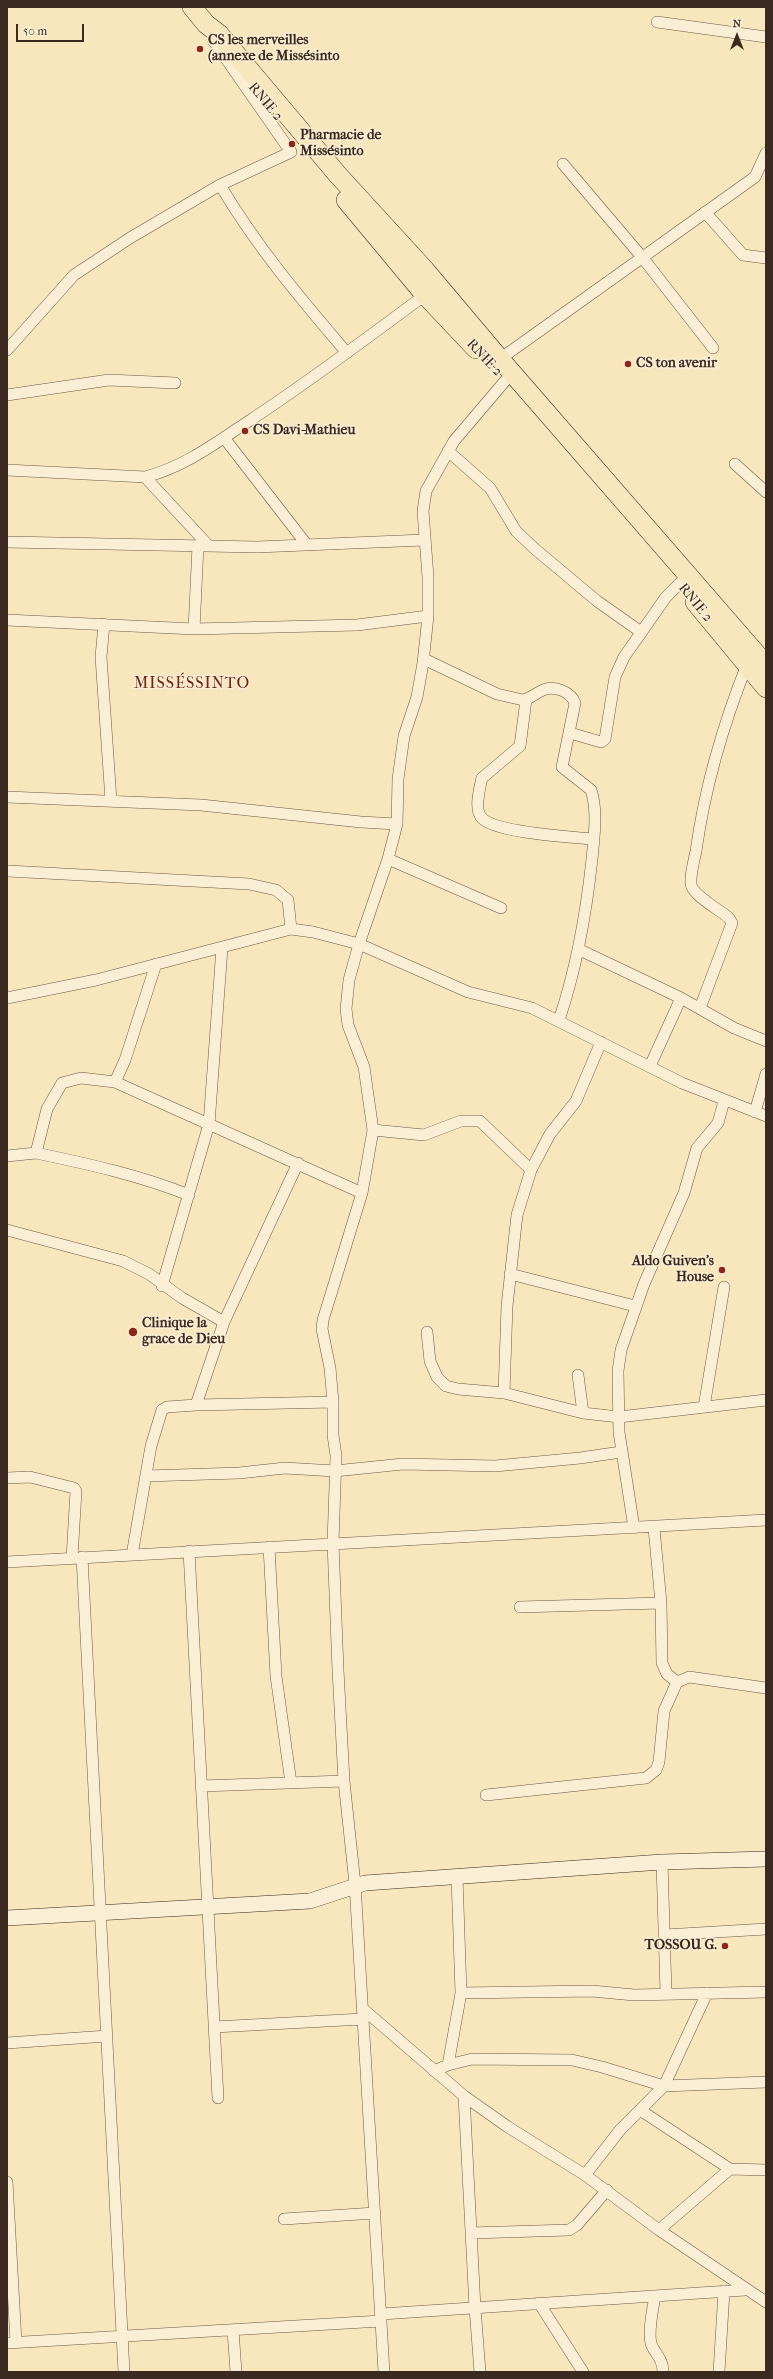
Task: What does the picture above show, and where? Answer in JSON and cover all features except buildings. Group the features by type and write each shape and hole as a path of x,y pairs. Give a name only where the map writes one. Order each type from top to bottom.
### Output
{"highway":[{"name":"RNIE 2","path":"191,7 206,24 219,34 338,175 425,270 750,658 766,688"},
{"name":"RNIE 2","path":"206,24 212,38 425,295 505,381 622,519 680,583 750,658 766,665"}],"street":[{"path":"7,350 74,275 130,238 220,185 291,152 191,7"},
{"path":"657,22 766,37"},
{"path":"500,360 755,177 766,153"},
{"path":"563,164 642,257 713,348"},
{"path":"220,185 246,228 283,277 347,353"},
{"path":"705,212 743,255 766,258"},
{"path":"7,470 145,477 166,472 225,439 347,353 425,295"},
{"path":"7,395 108,380 175,383"},
{"path":"384,2372 355,1884 344,1781 333,1543 335,1471 333,1402 330,1368 322,1329 322,1320 362,1193 373,1130 364,1067 348,1025 346,1009 349,980 359,944 388,859 397,824 398,779 404,736 417,697 424,659 428,616 428,577 422,511 426,491 448,451 505,381"},
{"path":"225,439 307,545"},
{"path":"448,451 490,488 516,531 535,549 597,601 641,632"},
{"path":"735,464 766,492"},
{"path":"145,477 203,546 194,629"},
{"path":"7,542 257,547 424,540"},
{"path":"570,733 601,742 605,739 615,677 624,657 666,597 680,583"},
{"path":"7,620 194,629 357,625 428,616"},
{"path":"104,624 100,657 111,800"},
{"path":"700,1008 732,923 729,918 694,892 691,884 698,836 710,778 724,727 750,658"},
{"path":"424,659 497,694 526,700 547,689 567,692 576,703 562,767 591,790 594,839 580,950 559,1020"},
{"path":"526,700 520,746 482,778 478,811 481,818 487,822 520,831 594,839"},
{"path":"7,797 57,800 111,800 201,805 361,822 397,824"},
{"path":"388,859 501,908"},
{"path":"8,870 249,884 276,890 288,900 291,929"},
{"path":"7,998 96,980 291,929 313,932 359,944 468,992 532,1008 724,1101 761,1114 766,1074"},
{"path":"162,1286 209,1124 222,948"},
{"path":"580,950 681,998 734,1028 766,1041"},
{"path":"115,1082 125,1060 156,964"},
{"path":"650,1066 681,998"},
{"path":"504,1393 510,1274 517,1215 530,1170 550,1134 576,1101 601,1042"},
{"path":"36,1153 44,1117 59,1084 70,1079 81,1078 115,1082 362,1193"},
{"path":"634,1528 621,1452 618,1371 621,1350 635,1306 684,1193 697,1148 718,1123 724,1101"},
{"path":"373,1130 424,1135 461,1122 480,1122 530,1170"},
{"path":"7,1156 36,1153 116,1170 157,1182 189,1195"},
{"path":"196,1405 224,1322 298,1163"},
{"path":"7,1230 124,1261 149,1274 162,1286 224,1322"},
{"path":"510,1274 635,1306"},
{"path":"704,1407 724,1287"},
{"path":"427,1332 430,1361 438,1377 446,1386 472,1392 504,1393 583,1413 619,1417 766,1400"},
{"path":"578,1375 583,1413"},
{"path":"132,1555 151,1446 162,1410 167,1407 196,1405 333,1402"},
{"path":"146,1476 239,1473 284,1468 335,1471 403,1464 519,1465 621,1452"},
{"path":"7,1478 30,1477 74,1488 76,1491 77,1558 100,1913 124,2372"},
{"path":"7,1562 333,1543 654,1528 766,1520"},
{"path":"654,1528 660,1603 662,1663 667,1674 677,1682"},
{"path":"269,1547 276,1676 291,1783"},
{"path":"189,1551 218,2098"},
{"path":"520,1607 660,1603"},
{"path":"486,1795 639,1779 652,1775 659,1762 664,1711 677,1682 689,1676 766,1688"},
{"path":"201,1786 344,1781"},
{"path":"7,1918 310,1901 355,1884 662,1862 766,1859"},
{"path":"662,1862 666,1993"},
{"path":"448,2065 461,1993 457,1877"},
{"path":"665,1935 766,1929"},
{"path":"461,1993 592,1991 620,1995 766,1992"},
{"path":"585,2175 620,2130 664,2086 707,1993"},
{"path":"214,2027 363,2014 464,2096 508,2127 607,2190 659,2230 745,2290 766,2302"},
{"path":"7,2043 107,2036"},
{"path":"434,2071 448,2065 489,2058 572,2060 609,2068 664,2086 766,2082"},
{"path":"464,2096 475,2308 480,2372"},
{"path":"640,2110 730,2170 766,2170"},
{"path":"659,2230 730,2170"},
{"path":"7,2182 12,2342 233,2330 539,2303 745,2290"},
{"path":"471,2232 568,2230 577,2225 607,2190"},
{"path":"284,2219 375,2213"},
{"path":"719,2372 724,2291"},
{"path":"655,2296 650,2338 652,2346 660,2356 663,2372"},
{"path":"539,2303 580,2370"},
{"path":"233,2330 236,2372"}],"place":[{"name":"CS les merveilles (annexe de Missésinto","path":"200,49"},
{"name":"Pharmacie de Missésinto","path":"292,144"},
{"name":"CS ton avenir","path":"628,364"},
{"name":"CS Davi-Mathieu","path":"245,431"},
{"name":"Aldo Guiven's House","path":"722,1270"},
{"name":"Clinique la grace de Dieu","path":"133,1332"},
{"name":"TOSSOU G.","path":"725,1946"}],"district":[{"name":"MISSÉSSINTO","path":"192,684"}]}
